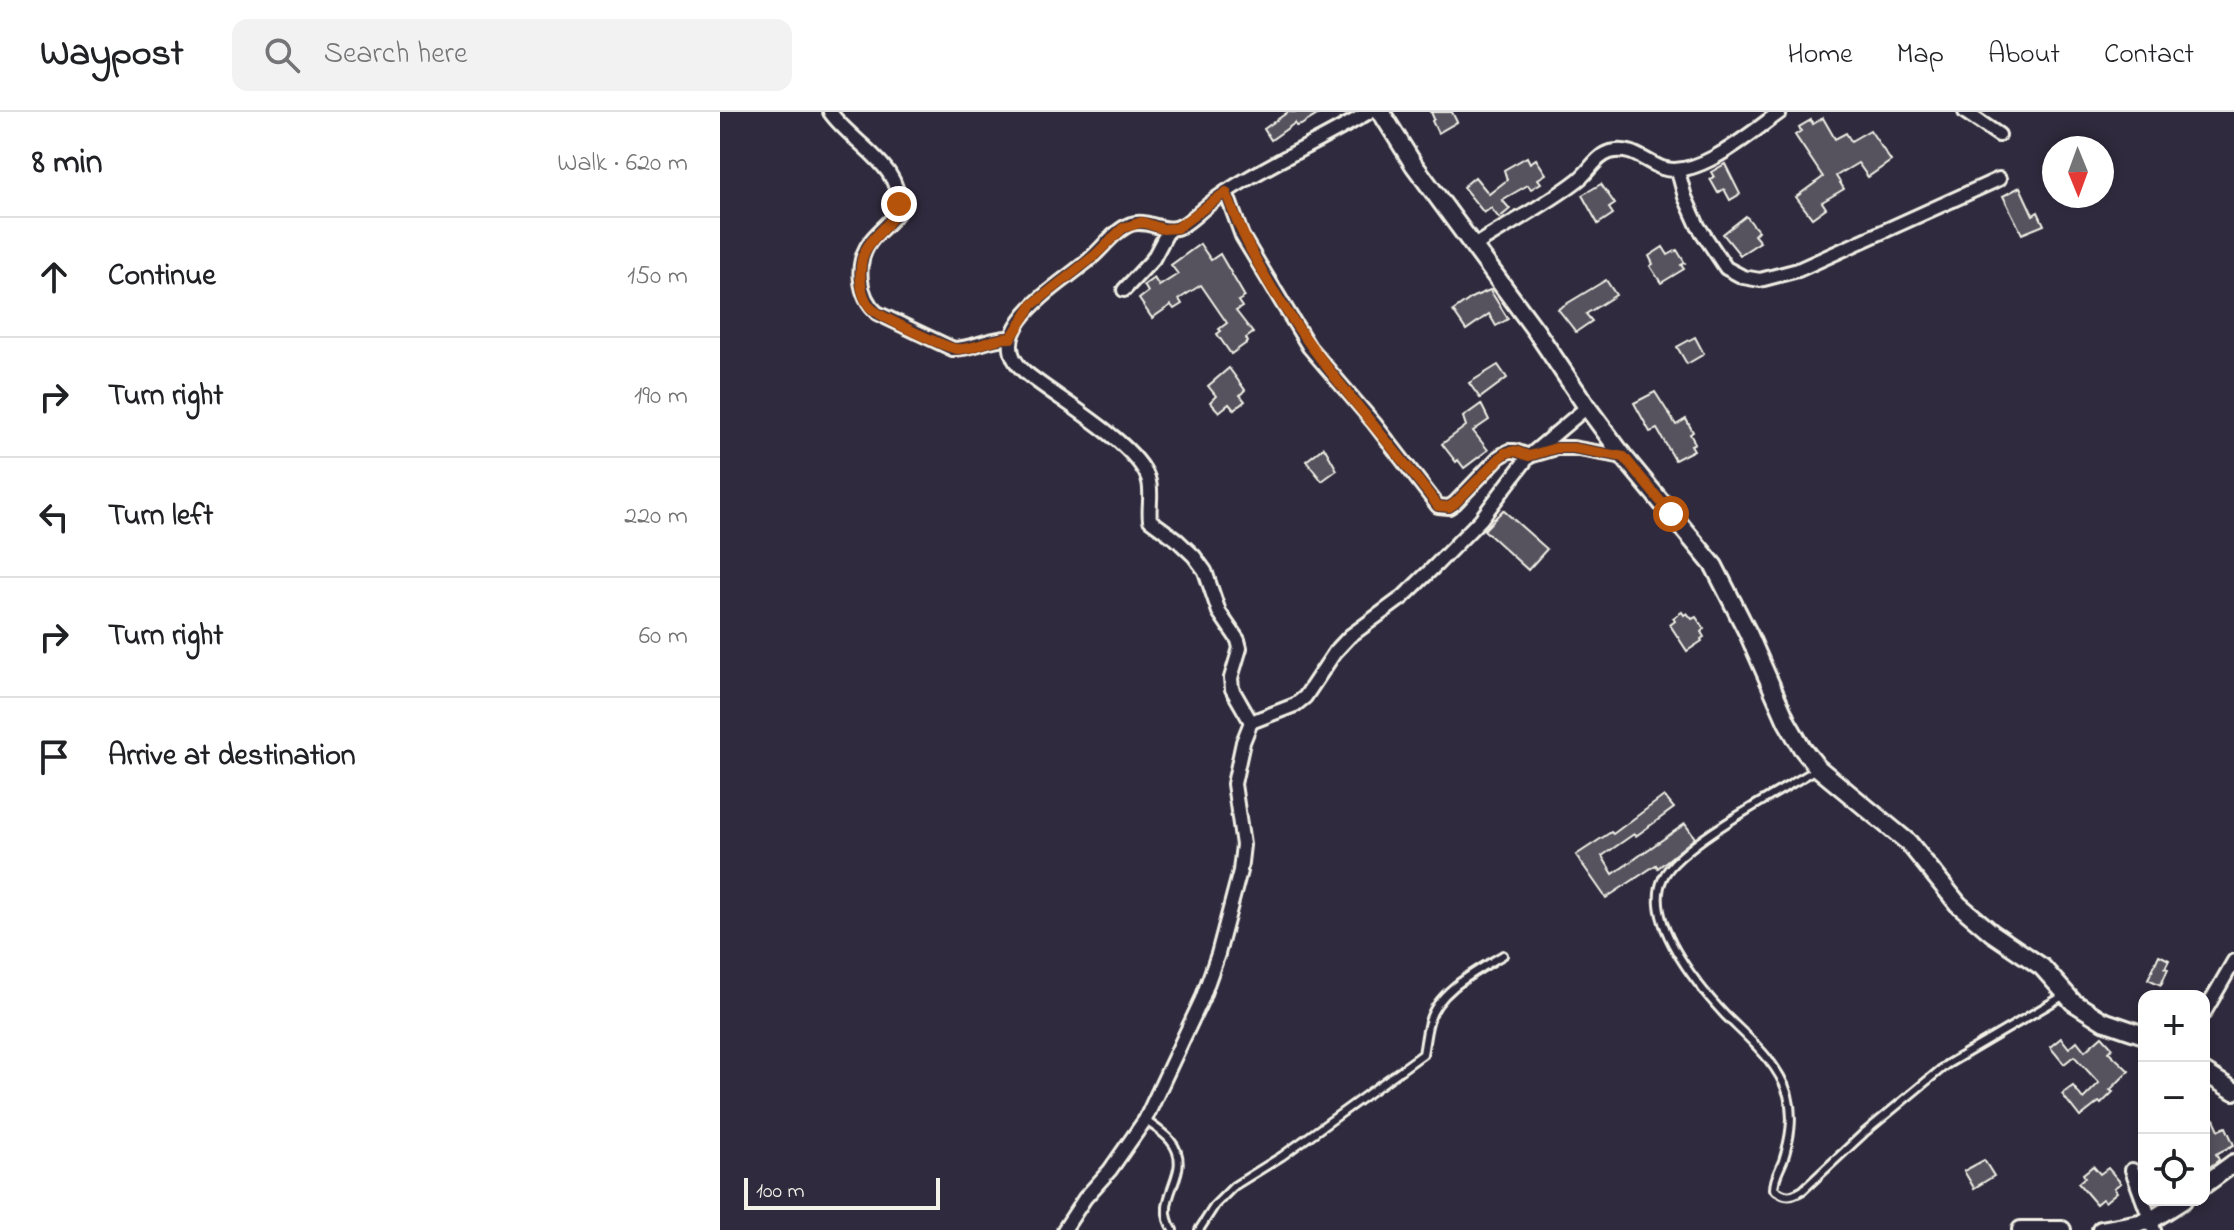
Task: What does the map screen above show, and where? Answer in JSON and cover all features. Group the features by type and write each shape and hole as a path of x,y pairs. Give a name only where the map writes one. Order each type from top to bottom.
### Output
{"street":[{"path":"830,112 880,162 897,189 897,213 868,245 862,258 860,274 868,306 953,349 1011,338"},
{"path":"1251,722 1232,689 1231,678 1240,648 1238,640 1219,612 1205,571 1194,556 1150,520 1151,491 1140,462 1064,398 1024,371 1011,350 1011,338 1032,305 1093,257 1123,228 1142,222 1169,229 1183,225 1226,192 1275,162 1330,136 1369,112"},
{"path":"1381,112 1414,165 1587,407 1714,566 1787,722 1818,768 1909,843 1958,904 1992,933 2042,967 2087,1013 2138,1033"},
{"path":"1474,246 1577,181 1600,157 1610,152 1623,150 1662,168 1678,171 1698,165 1731,146 1780,112"},
{"path":"1965,112 1999,135"},
{"path":"1678,171 1698,226 1726,268 1743,277 1760,280 1798,270 1999,179"},
{"path":"1226,192 1242,236 1309,347 1374,423 1438,506 1449,507 1455,503 1505,453 1515,451 1529,456 1556,448 1573,448 1624,457"},
{"path":"1124,290 1153,259 1169,229"},
{"path":"1064,1230 1145,1120 1202,999 1234,901 1240,871 1243,845 1234,784 1243,742 1251,722 1295,705 1305,697 1335,652 1350,636 1403,597 1446,556 1481,519 1529,456 1587,407"},
{"path":"2210,1003 2234,961"},
{"path":"2210,1076 2234,1091"},
{"path":"2210,1181 2234,1163"},
{"path":"2132,1170 2152,1226"},
{"path":"2101,1230 2152,1226 2176,1206"},
{"path":"2021,1230 2062,1230"}],"lane":[{"path":"1818,768 1675,860 1663,877 1659,891 1668,936 1680,958 1703,990 1777,1071 1788,1095 1792,1118 1788,1144 1774,1180 1774,1189 1783,1196 1793,1196 1803,1190 1864,1133 1946,1065 2066,994"},
{"path":"1199,1230 1215,1205 1234,1186 1282,1156 1423,1054 1428,1023 1435,1009 1448,993 1503,955"},
{"path":"1145,1120 1170,1141 1178,1154 1179,1169 1164,1210 1173,1230"}],"building":[{"path":"1288,112 1322,112 1301,125 1296,126 1295,123 1271,140 1264,129"},
{"path":"1431,112 1452,112 1457,122 1438,133"},
{"path":"1823,118 1835,139 1846,133 1851,141 1870,130 1891,161 1868,177 1858,163 1836,176 1844,189 1822,202 1826,208 1812,218 1796,197 1823,177 1795,135 1801,131 1799,127"},
{"path":"1527,157 1530,163 1536,159 1546,174 1538,179 1541,183 1531,189 1528,185 1502,200 1510,209 1499,218 1491,208 1484,213 1463,187 1475,177 1489,194 1507,180 1504,170"},
{"path":"1725,164 1740,194 1730,200 1724,189 1718,193 1710,179 1714,177 1711,172"},
{"path":"1601,184 1615,204 1609,208 1613,214 1598,224 1582,195"},
{"path":"2020,187 2033,215 2038,212 2044,225 2022,234 2003,196"},
{"path":"1746,216 1758,231 1754,235 1760,242 1740,255 1723,234"},
{"path":"1200,244 1211,260 1220,254 1245,297 1238,301 1242,307 1236,311 1253,333 1246,338 1248,342 1231,354 1217,334 1227,323 1201,285 1179,299 1182,304 1174,309 1171,305 1152,318 1139,299 1148,292 1144,285 1154,278 1159,286 1178,274 1171,265"},
{"path":"1663,247 1668,255 1677,250 1685,263 1681,265 1684,269 1661,283 1650,266 1653,264 1649,256"},
{"path":"1606,280 1616,295 1586,314 1592,321 1576,332 1558,309"},
{"path":"1490,290 1508,319 1496,326 1489,314 1466,330 1453,311"},
{"path":"1695,337 1704,354 1687,364 1677,347"},
{"path":"1498,365 1507,378 1480,398 1469,383"},
{"path":"1229,368 1245,390 1240,395 1245,401 1234,410 1229,404 1219,412 1210,402 1216,396 1208,386"},
{"path":"1655,392 1676,425 1686,419 1693,432 1690,434 1695,443 1691,445 1694,450 1675,460 1657,429 1650,432 1634,403"},
{"path":"1481,404 1489,420 1473,431 1488,450 1464,468 1442,444 1466,426 1463,417"},
{"path":"1324,447 1337,470 1322,481 1306,461"},
{"path":"1503,510 1547,549 1528,570 1484,530"},
{"path":"1682,612 1692,619 1696,617 1704,629 1701,632 1704,637 1702,641 1687,651 1670,625 1675,621 1673,618"},
{"path":"1664,796 1674,808 1602,856 1613,874 1685,824 1695,838 1658,868 1656,865 1606,898 1576,855 1611,832 1613,834"},
{"path":"2159,955 2169,960 2161,985 2148,979"},
{"path":"2102,1036 2113,1048 2109,1052 2129,1071 2101,1104 2099,1102 2080,1117 2062,1094 2073,1086 2083,1099 2099,1083 2074,1056 2064,1064 2050,1047 2061,1038 2069,1048 2077,1041 2085,1051"},
{"path":"2214,1119 2219,1130 2226,1127 2234,1145 2216,1154 2219,1160 2210,1167 2210,1134 2210,1121"},
{"path":"1984,1160 1994,1176 1974,1188 1964,1171"},
{"path":"2093,1166 2100,1174 2108,1168 2121,1183 2114,1188 2117,1192 2105,1202 2102,1199 2096,1204 2078,1183"}],"route":[{"path":"899,204 892,221 878,232 862,258 860,274 868,306 928,339 960,349 993,339 1011,338 1041,296 1093,257 1123,228 1142,222 1163,229 1177,228 1226,192 1242,236 1309,347 1374,423 1438,506 1449,507 1455,503 1505,453 1515,451 1529,456 1556,448 1573,448 1624,457 1671,514"}]}
